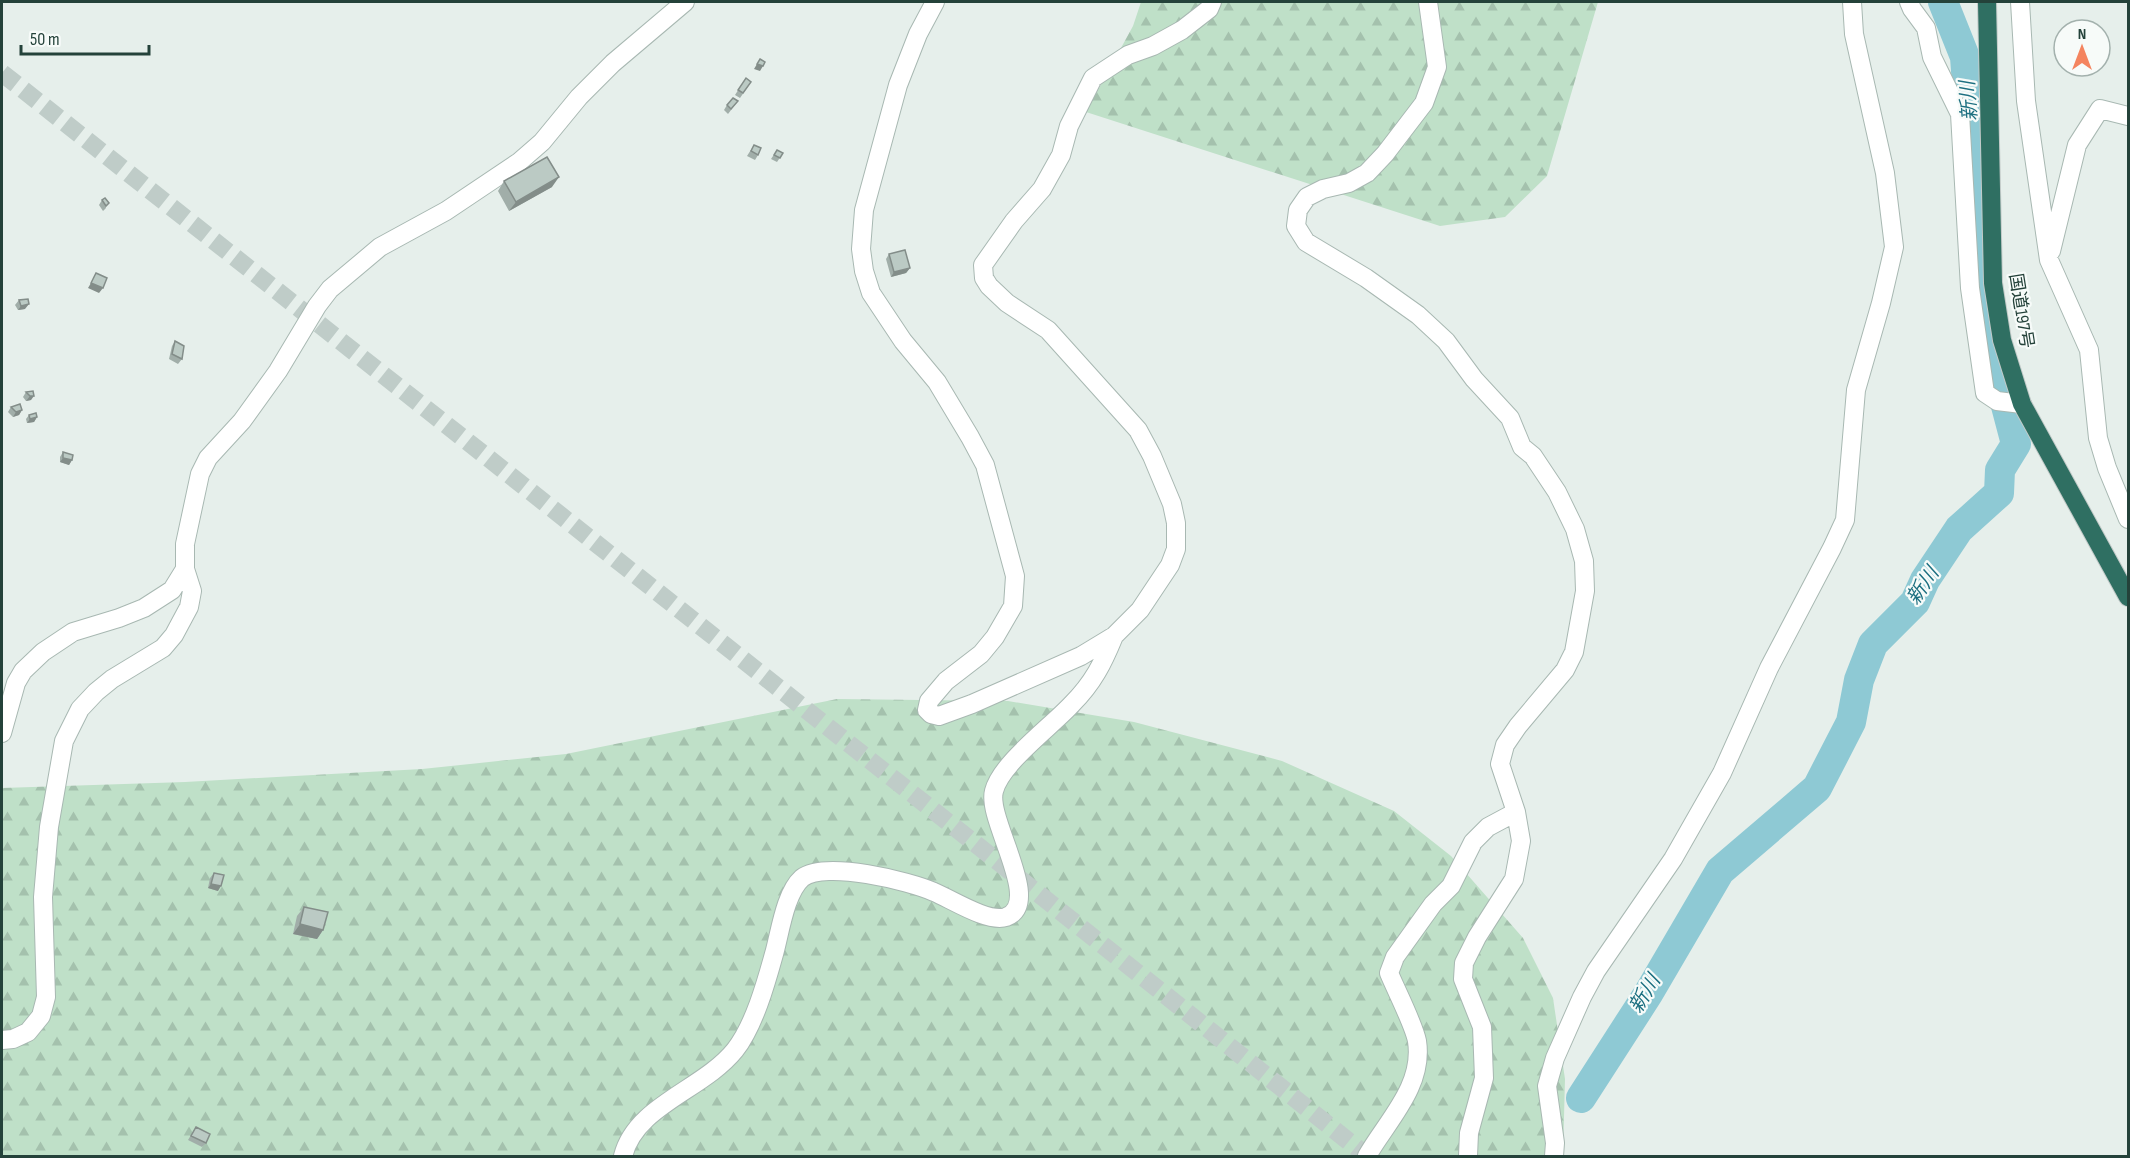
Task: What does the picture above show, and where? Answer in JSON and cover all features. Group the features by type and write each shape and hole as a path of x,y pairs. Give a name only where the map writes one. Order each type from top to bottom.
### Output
{"highway":[{"name":"国道197号","path":"1987,2 1993,283 2001,340 2022,405 2128,597"}],"street":[{"path":"2,1040 28,1032 41,1016 46,997 43,897 49,827 64,741 80,709 112,679 164,648 189,607 192,591 185,569 185,544 200,474 208,458 242,421 278,371 317,306 330,289 380,247 446,211 519,162 542,142 579,97 613,63 685,2"},
{"path":"935,2 918,34 898,85 864,210 861,249 864,271 871,293 903,341 937,382 985,465 1015,576 1013,606 995,637 981,654 946,681 929,700 927,710 930,714 939,716 972,705 1081,656 1114,636 1140,610 1170,565 1176,549 1176,523 1172,504 1152,456 1138,430 1048,330 1007,303 990,286 984,278 983,266 1014,221 1042,189 1061,155 1069,126 1093,78 1128,55 1153,46 1182,30 1209,9 1212,2"},
{"path":"1428,2 1437,67 1424,103 1385,154 1367,173 1349,183 1323,189 1308,197 1298,210 1296,226 1306,242 1366,278 1418,315 1446,341 1474,379 1510,418 1522,447 1533,456 1557,492 1575,529 1584,561 1585,591 1574,652 1565,670 1505,745 1500,764 1516,812 1521,841 1514,879 1477,937 1464,963 1463,980 1482,1027 1484,1078 1469,1133 1468,1156"},
{"path":"1554,1156 1555,1143 1547,1086 1555,1058 1582,997 1596,971 1672,859 1722,773 1769,668 1845,520 1856,390 1894,247 1885,173 1854,34 1851,2"},
{"path":"1909,2 1926,28 1932,57 1960,114 1970,288 1985,393 1996,401 2022,405"},
{"path":"2020,2 2026,101 2049,260 2089,350 2098,438 2107,468 2128,519"},
{"path":"2049,260 2077,145 2100,109 2128,116"},
{"path":"1960,114 1988,110"},
{"path":"2,733 16,683 23,671 43,652 73,632 144,608 172,590 185,569"},
{"path":"623,1156 636,1130 650,1114 724,1063 737,1047 755,1011 773,958 789,898 802,879 811,874 862,873 897,880 935,892 961,907 994,917 1006,917 1015,910 1020,896 1019,884 997,823 994,791 1008,765 1072,705 1092,681 1102,666 1114,636"},
{"path":"1367,1156 1396,1114 1418,1062 1417,1039 1389,973 1395,957 1433,904 1451,886 1473,842 1488,827 1516,812"}],"green space":[{"path":"1141,2 1598,2 1547,176 1505,217 1440,226 1086,112 1133,26"},
{"path":"837,699 1008,701 1134,722 1282,761 1394,811 1451,856 1523,938 1553,998 1565,1079 1563,1156 2,1156 2,788 185,782 422,769 566,754"}],"building":[{"path":"760,59 765,62 763,66 757,64"},
{"path":"746,78 751,82 743,93 738,90"},
{"path":"733,98 738,101 731,109 727,105"},
{"path":"754,145 761,148 758,155 751,151"},
{"path":"777,150 783,153 780,158 774,155"},
{"path":"547,157 559,177 516,202 504,181"},
{"path":"105,198 109,203 106,206 102,200"},
{"path":"905,250 910,268 894,272 889,254"},
{"path":"96,273 107,278 103,288 91,283"},
{"path":"28,299 29,304 21,306 19,300"},
{"path":"175,341 184,346 182,359 172,354"},
{"path":"33,391 34,396 26,392"},
{"path":"20,404 22,410 16,412 11,407"},
{"path":"36,413 37,417 30,419 29,415"},
{"path":"63,452 73,455 72,460 63,458"},
{"path":"214,873 224,875 221,886 211,884"},
{"path":"304,907 328,912 323,930 300,924"},
{"path":"196,1127 210,1134 206,1143 191,1136"}],"waterway":[{"name":"新川","path":"1581,1098 1648,994 1720,871 1817,788 1851,722 1859,680 1873,644 1915,602 1925,580 1959,529 1999,493 2000,470 2016,444 1996,368 1982,290 1965,57 1943,2"}],"tunnel":[{"path":"2,73 1367,1156"}]}
